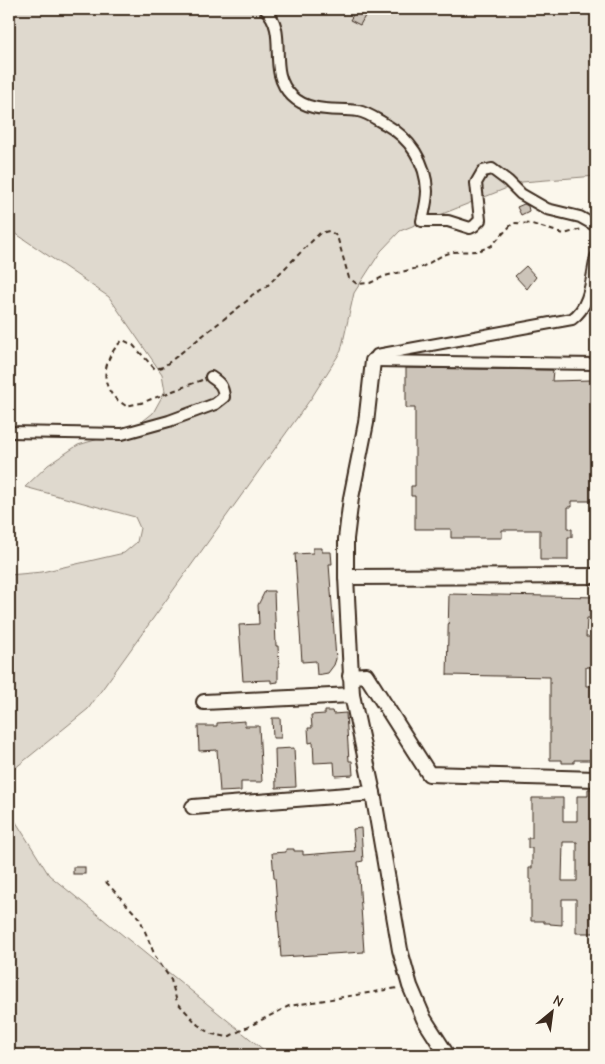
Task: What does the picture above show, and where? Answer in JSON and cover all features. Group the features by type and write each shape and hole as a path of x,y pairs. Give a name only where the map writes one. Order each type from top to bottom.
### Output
{"street":[{"path":"265,9 275,24 278,40 277,60 284,86 293,98 308,106 367,114 395,130 406,140 420,159 425,173 427,192 422,221 448,221 470,228 474,226 480,220 476,183 483,171 492,169 521,194 547,209 580,217 596,226"},
{"path":"447,1055 424,1019 410,986 400,950 373,793 352,695 346,539 351,498 366,423 373,361 378,355 572,319 585,306 596,257"},
{"path":"373,361 596,364"},
{"path":"9,432 122,434 141,429 215,404 224,397 221,384 211,377"},
{"path":"346,577 596,576"},
{"path":"350,676 366,675 429,774 596,779"},
{"path":"204,702 352,695"},
{"path":"193,807 373,793"}],"path":[{"path":"211,377 141,403 126,406 112,396 106,381 108,356 123,340 132,345 155,368 163,367 252,295 266,287 320,233 329,231 337,236 349,278 357,284 363,284 385,276 422,267 452,252 478,251 491,246 513,223 532,224 564,234 582,229"},
{"path":"106,882 140,919 155,956 171,980 178,1002 198,1025 212,1034 228,1036 289,1006 410,986"}],"shaded area":[{"path":"9,9 596,9 596,176 522,182 400,231 381,251 354,293 341,351 312,397 88,709 9,773 9,575 42,572 124,553 137,542 140,528 135,517 25,487 48,465 78,445 133,429 153,413 165,391 162,374 109,297 9,229"},
{"path":"9,807 11,814 49,875 270,1055 9,1055"}],"building":[{"path":"356,10 365,16 360,25 350,20"},
{"path":"524,204 528,206 529,211 521,215 517,207"},
{"path":"526,266 536,277 527,289 515,276"},
{"path":"406,368 553,370 552,381 591,380 591,382 596,382 596,501 572,501 572,507 568,507 568,529 572,529 572,537 568,537 568,560 540,560 540,530 502,530 502,538 451,538 451,529 415,529 415,496 411,496 411,486 415,486 415,408 406,408"},
{"path":"313,548 322,548 322,552 331,552 332,564 329,564 336,659 328,673 317,675 316,661 302,662 295,554 313,553"},
{"path":"265,591 274,591 276,646 278,646 279,666 278,682 271,683 271,680 243,681 239,625 259,624 258,605"},
{"path":"449,594 596,597 596,618 587,618 586,637 596,637 596,667 586,667 586,686 596,686 595,760 574,760 574,763 562,763 562,760 550,760 550,677 447,675"},
{"path":"325,711 332,711 333,714 346,713 349,761 352,761 353,775 335,776 334,762 314,763 313,742 309,743 308,728 312,728 311,715 325,714"},
{"path":"272,718 280,718 281,738 273,738"},
{"path":"245,721 245,726 259,726 262,782 241,782 241,791 220,792 217,750 199,751 198,726 217,726 217,723"},
{"path":"294,748 296,787 276,788 275,749"},
{"path":"588,789 596,789 596,933 576,933 576,899 562,899 562,925 544,923 544,921 531,921 531,879 529,879 529,868 532,868 532,848 528,848 528,838 532,838 532,798 563,798 563,821 577,821 577,796 588,796","holes":["563,842 577,842 577,881 562,881"]},
{"path":"361,828 363,861 358,862 364,952 281,957 272,853 286,852 286,849 303,851 303,855 355,851 353,829"},
{"path":"73,867 85,867 85,874 73,874"}]}
